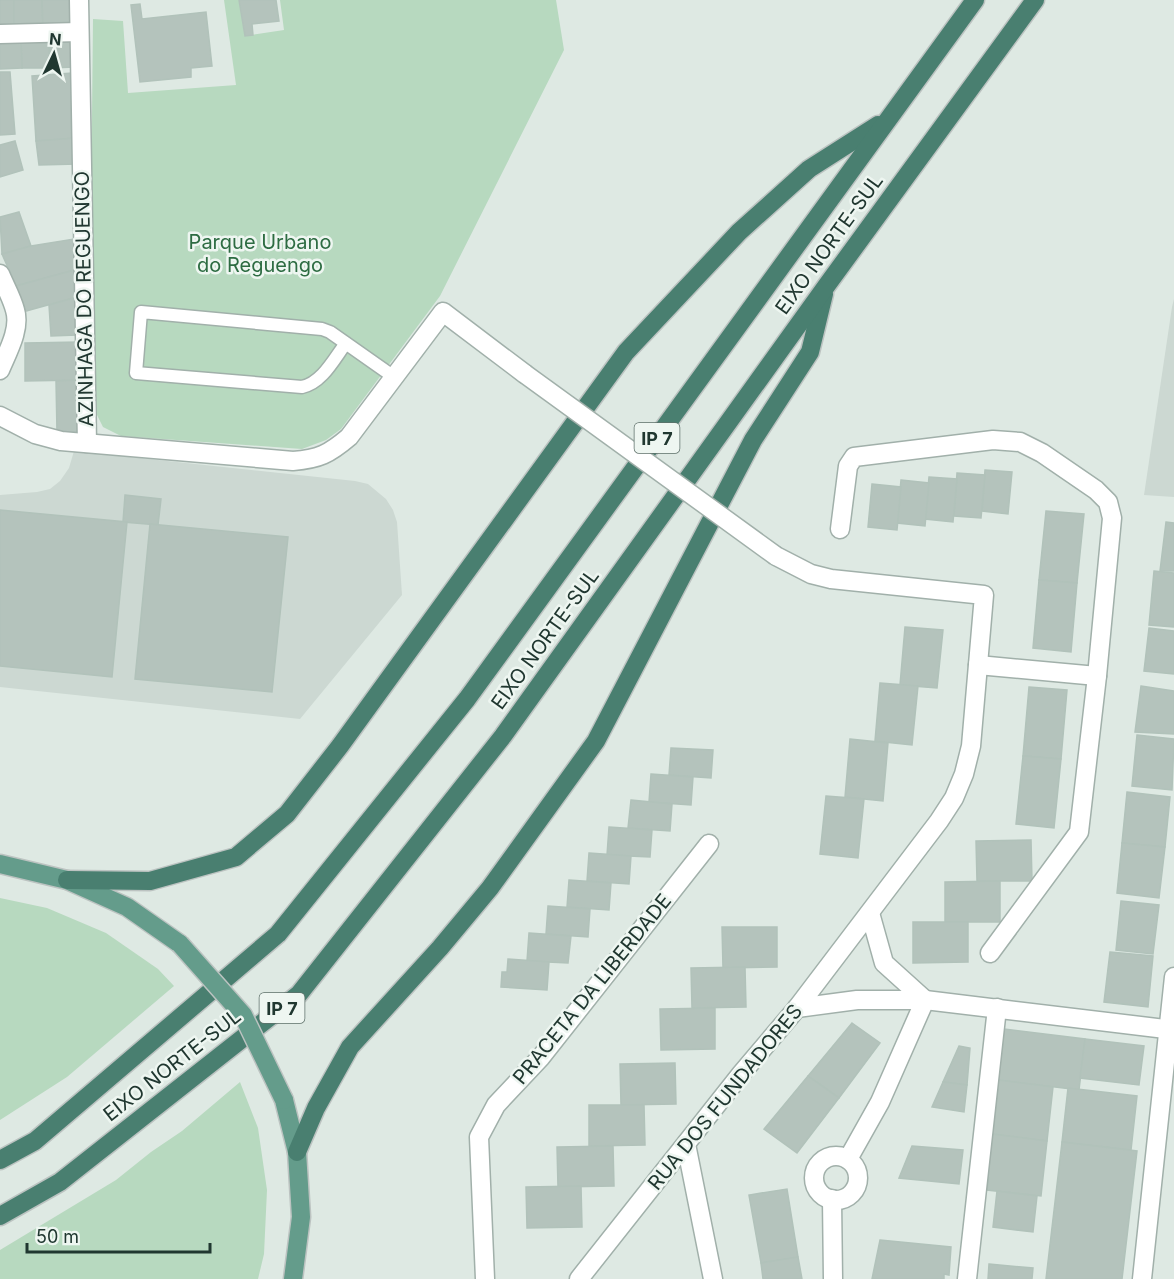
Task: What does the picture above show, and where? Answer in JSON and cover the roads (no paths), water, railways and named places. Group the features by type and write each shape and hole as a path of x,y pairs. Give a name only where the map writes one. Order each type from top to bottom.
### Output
{"highway":[{"name":"EIXO NORTE-SUL","path":"0,1160 35,1142 278,934 467,699 975,0"},
{"name":"EIXO NORTE-SUL","path":"0,1216 60,1182 298,994 503,736 1035,0"},
{"path":"67,880 150,881 236,857 287,814 340,746 626,352 739,232 809,170 888,119"},
{"path":"297,1152 316,1108 350,1047 440,948 490,888 596,741 753,440 810,352 827,285"}],"main road":[{"path":"0,864 67,880 127,907 180,944 243,1015 284,1100 297,1152 301,1217 293,1279"}],"street":[{"name":"AZINHAGA DO REGUENGO","path":"79,0 87,443 292,461 310,460 331,452 349,437 443,312 776,556 811,574 831,579 984,595 978,665"},
{"path":"0,34 79,32"},
{"path":"0,274 16,312 16,318 11,342 0,370"},
{"path":"0,416 35,434 87,443"},
{"path":"840,529 848,466 854,457 993,440 1020,442 1042,453 1096,490 1108,502 1112,518 1079,832 990,953"},
{"path":"978,665 1097,676"},
{"name":"RUA DOS FUNDADORES","path":"579,1279 797,1008 939,821 964,774 971,746 978,665"},
{"name":"PRACETA DA LIBERDADE","path":"484,1279 479,1137 496,1105 541,1057 709,844"},
{"path":"870,914 884,963 925,1000"},
{"path":"1142,1279 1172,1029 1174,977"},
{"path":"797,1008 857,1000 925,1000 1172,1029"},
{"path":"848,1159 880,1102 925,1000"},
{"path":"967,1279 997,1008"},
{"path":"686,1144 713,1279"},
{"path":"834,1155 848,1159 857,1171 856,1186 847,1197 832,1199 825,1197 817,1190 813,1175 816,1167 827,1157 834,1155"},
{"path":"832,1199 833,1279"}],"lane":[{"path":"346,344 324,372 310,385 302,387 136,373 141,312 316,328 330,332 394,377"}],"park label":[{"name":"Parque Urbano do Reguengo","path":"260,254"}]}
